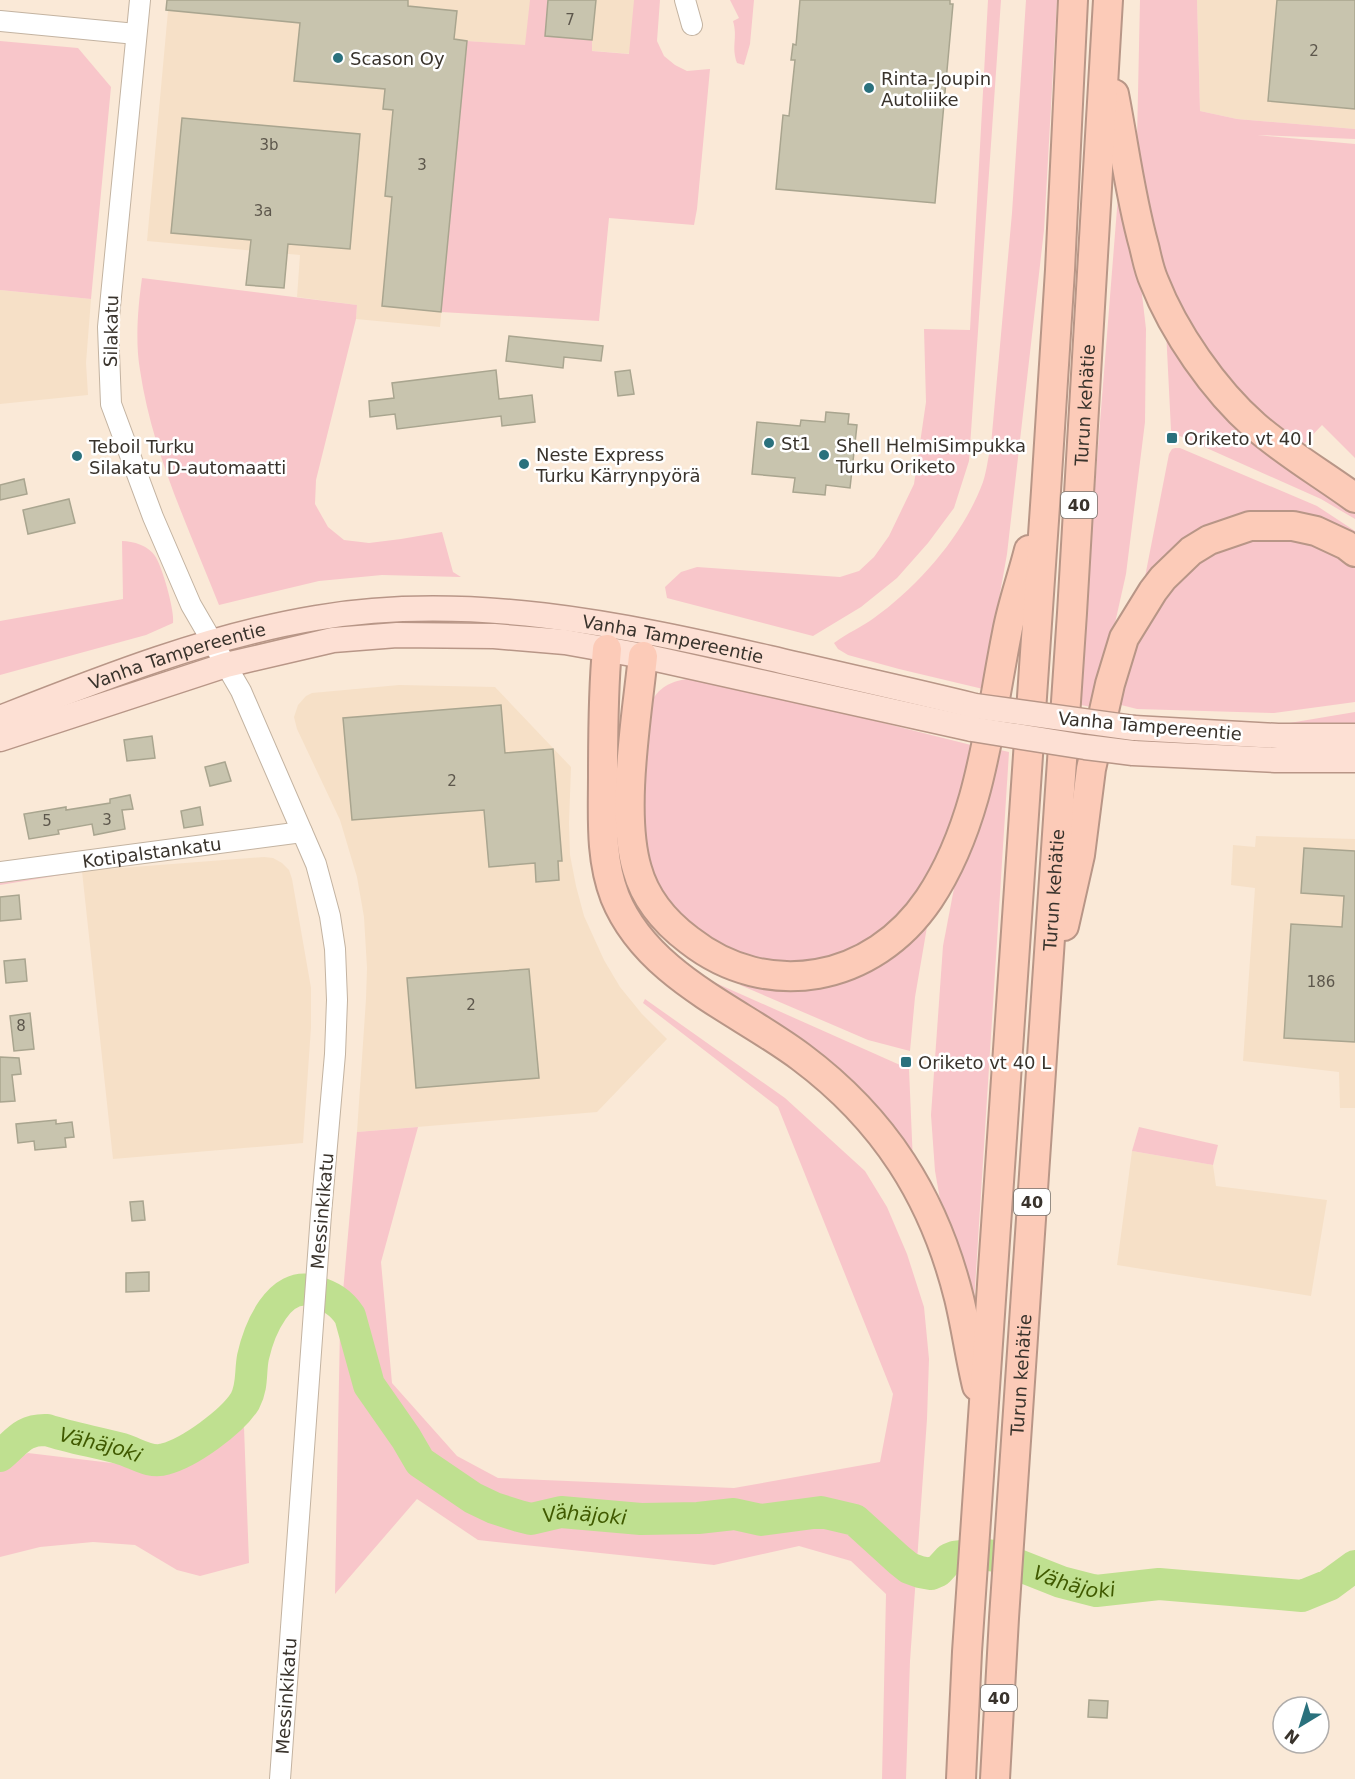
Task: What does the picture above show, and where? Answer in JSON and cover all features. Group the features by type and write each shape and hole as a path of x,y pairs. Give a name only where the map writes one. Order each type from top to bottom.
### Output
{"highway":[{"name":"Turun kehätie","path":"961,1779 967,1652 1060,270 1073,0"},
{"name":"Turun kehätie","path":"995,1779 1072,613 1108,0"},
{"path":"1106,51 1136,216 1154,281 1179,332 1204,370 1231,403 1254,426 1302,463 1355,498"},
{"path":"643,656 631,784 632,846 642,883 655,907 674,927 713,957 749,971 773,976 808,976 845,968 876,952 904,929 929,899 951,863 971,808 984,759 1007,630 1046,491"},
{"path":"1045,1010 1080,855 1091,769 1110,684 1124,638 1153,591 1191,551 1209,540 1250,526 1293,526 1316,531 1346,545 1355,552"},
{"path":"607,649 603,689 603,846 608,875 621,908 644,942 666,965 716,1002 802,1057 838,1087 870,1120 907,1168 927,1206 949,1265 959,1299 984,1419"}],"main road":[{"name":"Vanha Tampereentie","path":"0,718 93,682 213,643 316,618 392,610 452,610 579,619 679,637 1086,747 1133,753 1275,760 1355,760"},
{"path":"607,649 626,627 643,656"},
{"name":"Vanha Tampereentie","path":"0,739 226,665 333,640 397,635 494,636 565,642 973,717 1278,736 1355,736"}],"street":[{"name":"Silakatu","path":"140,0 108,327 111,404 153,517 191,605 226,665"},
{"path":"685,0 692,25"},
{"path":"0,21 136,34"},
{"name":"Messinkikatu","path":"226,665 241,691 302,832 324,890 335,949 337,975 335,1054 321,1214 280,1779"},
{"name":"Kotipalstankatu","path":"0,872 302,832"}],"shaded area":[{"path":"169,0 650,0 645,55 467,41 440,327 356,319 357,305 297,297 300,255 147,241"},
{"path":"530,0 548,0 545,36 592,40 592,51 629,54 634,0 660,0 657,41 664,56 687,71 710,69 694,225 609,218 599,321 441,312 467,41 525,45"},
{"path":"730,0 754,0 750,44 744,65 737,63 735,57 733,21 739,18"},
{"path":"988,0 1001,0 969,461 954,508 928,543 897,578 861,607 813,636 667,598 665,587 681,572 697,567 840,577 859,571 874,557 889,536 914,484 926,402 924,329 970,330"},
{"path":"1026,0 1057,0 1044,230 1007,554 983,689 848,655 838,649 834,643 874,618 923,575 964,521 984,477 991,445 1012,213"},
{"path":"1140,0 1197,0 1200,111 1237,119 1355,129 1355,139 1257,135 1355,144 1355,458 1322,425 1302,446 1269,421 1233,383 1197,339 1160,265 1138,176"},
{"path":"1197,0 1355,0 1355,129 1237,119 1200,111"},
{"path":"0,41 78,48 111,87 91,299 0,290"},
{"path":"1118,196 1141,286 1146,329 1145,422 1126,574 1096,708 1081,705 1086,599"},
{"path":"142,278 357,305 356,319 316,480 315,504 328,527 344,540 369,543 442,532 453,572 461,577 382,575 319,581 219,605 173,490 153,431 140,370 137,336"},
{"path":"0,290 91,299 86,363 88,395 0,404"},
{"path":"1166,330 1355,509 1355,519 1321,499 1173,433"},
{"path":"1175,448 1180,448 1317,506 1355,531 1355,540 1285,513 1144,582 1169,454"},
{"path":"1290,536 1340,554 1355,566 1355,702 1274,713 1137,709 1117,704 1136,637 1168,583 1235,538"},
{"path":"122,541 149,549 155,556 167,589 173,623 146,635 0,675 0,621 123,599"},
{"path":"694,678 708,679 975,746 969,785 923,899 848,960 755,967 680,924 650,875 640,815 651,703 658,692 668,684"},
{"path":"399,685 495,687 571,767 570,855 584,916 604,960 620,987 667,1039 597,1112 357,1132 366,999 364,917 357,877 340,820 297,729 294,717 298,705 312,693"},
{"path":"1355,712 1355,728 1259,728"},
{"path":"996,749 1009,752 973,1319 943,1216 935,1171 931,1115 943,946 955,883"},
{"path":"1256,836 1355,839 1355,1108 1340,1108 1339,1072 1243,1061 1255,888 1231,885 1233,845 1255,847"},
{"path":"273,858 289,870 311,988 311,1027 303,1143 113,1159 82,871"},
{"path":"90,866 92,870 0,885 0,881"},
{"path":"924,924 927,927 915,997 910,1051 868,1040 740,985 742,982 779,988"},
{"path":"709,980 909,1069 913,1163"},
{"path":"645,999 785,1098 865,1171 887,1207 907,1254 924,1307 929,1359 910,1661 906,1779 882,1779 886,1594 851,1561 799,1546 714,1565 478,1540 417,1499 335,1594 340,1326 357,1132 418,1127 381,1262 392,1383 457,1456 498,1478 734,1488 880,1462 893,1394 778,1107 643,1003"},
{"path":"1139,1127 1218,1145 1213,1165 1132,1151"},
{"path":"1132,1151 1213,1165 1216,1186 1327,1200 1311,1296 1117,1265"},
{"path":"244,1427 249,1563 200,1576 177,1570 135,1545 93,1542 40,1547 0,1557 0,1469 28,1453 162,1469 175,1468"}],"building":[{"path":"167,0 408,0 408,6 457,11 454,39 467,41 441,312 382,306 392,197 385,196 393,110 383,109 385,89 294,81 300,23 166,10"},
{"path":"548,0 596,0 592,40 545,36"},
{"name":"Rinta-Joupin Autoliike","path":"800,0 950,0 950,4 953,4 935,203 776,189 783,115 789,116 795,60 791,60 793,44 796,45"},
{"path":"1277,0 1355,0 1355,109 1268,101"},
{"path":"182,118 360,134 350,249 288,244 284,288 246,285 251,240 171,233"},
{"path":"509,336 603,346 601,361 564,357 563,368 506,361"},
{"path":"496,370 499,399 532,395 535,422 502,426 501,416 397,429 395,414 370,417 369,401 394,398 392,383"},
{"path":"630,370 634,394 618,396 615,372"},
{"path":"826,412 849,414 848,424 857,425 850,488 826,485 825,495 793,492 795,478 752,474 757,422 800,426 801,420 825,422"},
{"path":"24,479 27,494 0,500 0,485"},
{"path":"69,499 75,523 28,534 23,510"},
{"path":"501,705 505,753 553,749 562,861 558,861 559,880 536,882 535,863 489,867 484,810 352,820 343,718"},
{"path":"152,736 155,758 127,761 124,740"},
{"path":"225,762 231,781 210,786 205,767"},
{"path":"130,795 133,809 122,810 125,829 94,835 92,824 58,830 59,834 29,839 24,814 110,803 110,799"},
{"path":"200,807 203,825 184,828 181,811"},
{"path":"1304,848 1355,851 1355,1042 1284,1038 1291,924 1342,927 1344,896 1301,893"},
{"path":"19,895 21,919 0,921 0,897"},
{"path":"25,959 27,981 6,983 4,961"},
{"path":"529,969 539,1078 416,1088 407,978"},
{"path":"30,1013 34,1049 14,1051 10,1016"},
{"path":"0,1057 19,1058 21,1074 12,1075 15,1101 0,1102"},
{"path":"56,1120 56,1124 72,1122 74,1137 65,1138 66,1147 35,1150 34,1141 18,1143 16,1124"},
{"path":"143,1201 145,1220 132,1221 130,1202"},
{"path":"149,1272 149,1291 126,1292 126,1273"},
{"path":"1089,1700 1108,1701 1107,1718 1088,1717"}],"waterway":[{"name":"Vähäjoki","path":"0,1456 26,1434 39,1430 122,1449 154,1460 175,1456 197,1444 220,1427 245,1401 248,1395 253,1357 266,1321 281,1300 291,1293 302,1290 314,1291 330,1297 339,1303 350,1316 369,1385 420,1462 473,1498 519,1516 531,1519 561,1512 641,1519 698,1518 734,1514 761,1520 821,1512 855,1520 899,1560 909,1568 920,1572 931,1574 938,1571 949,1559 980,1554 995,1556 1061,1582 1096,1591 1159,1584 1302,1596 1329,1585 1355,1566"}],"place":[{"name":"Scason Oy","path":"338,58"},
{"name":"Rinta-Joupin Autoliike","path":"869,88"},
{"name":"Oriketo vt 40 I","path":"1172,438"},
{"name":"St1","path":"769,443"},
{"name":"Shell HelmiSimpukka Turku Oriketo","path":"824,455"},
{"name":"Teboil Turku Silakatu D-automaatti","path":"77,456"},
{"name":"Neste Express Turku Kärrynpyörä","path":"524,464"},
{"name":"Oriketo vt 40 L","path":"906,1062"}]}
